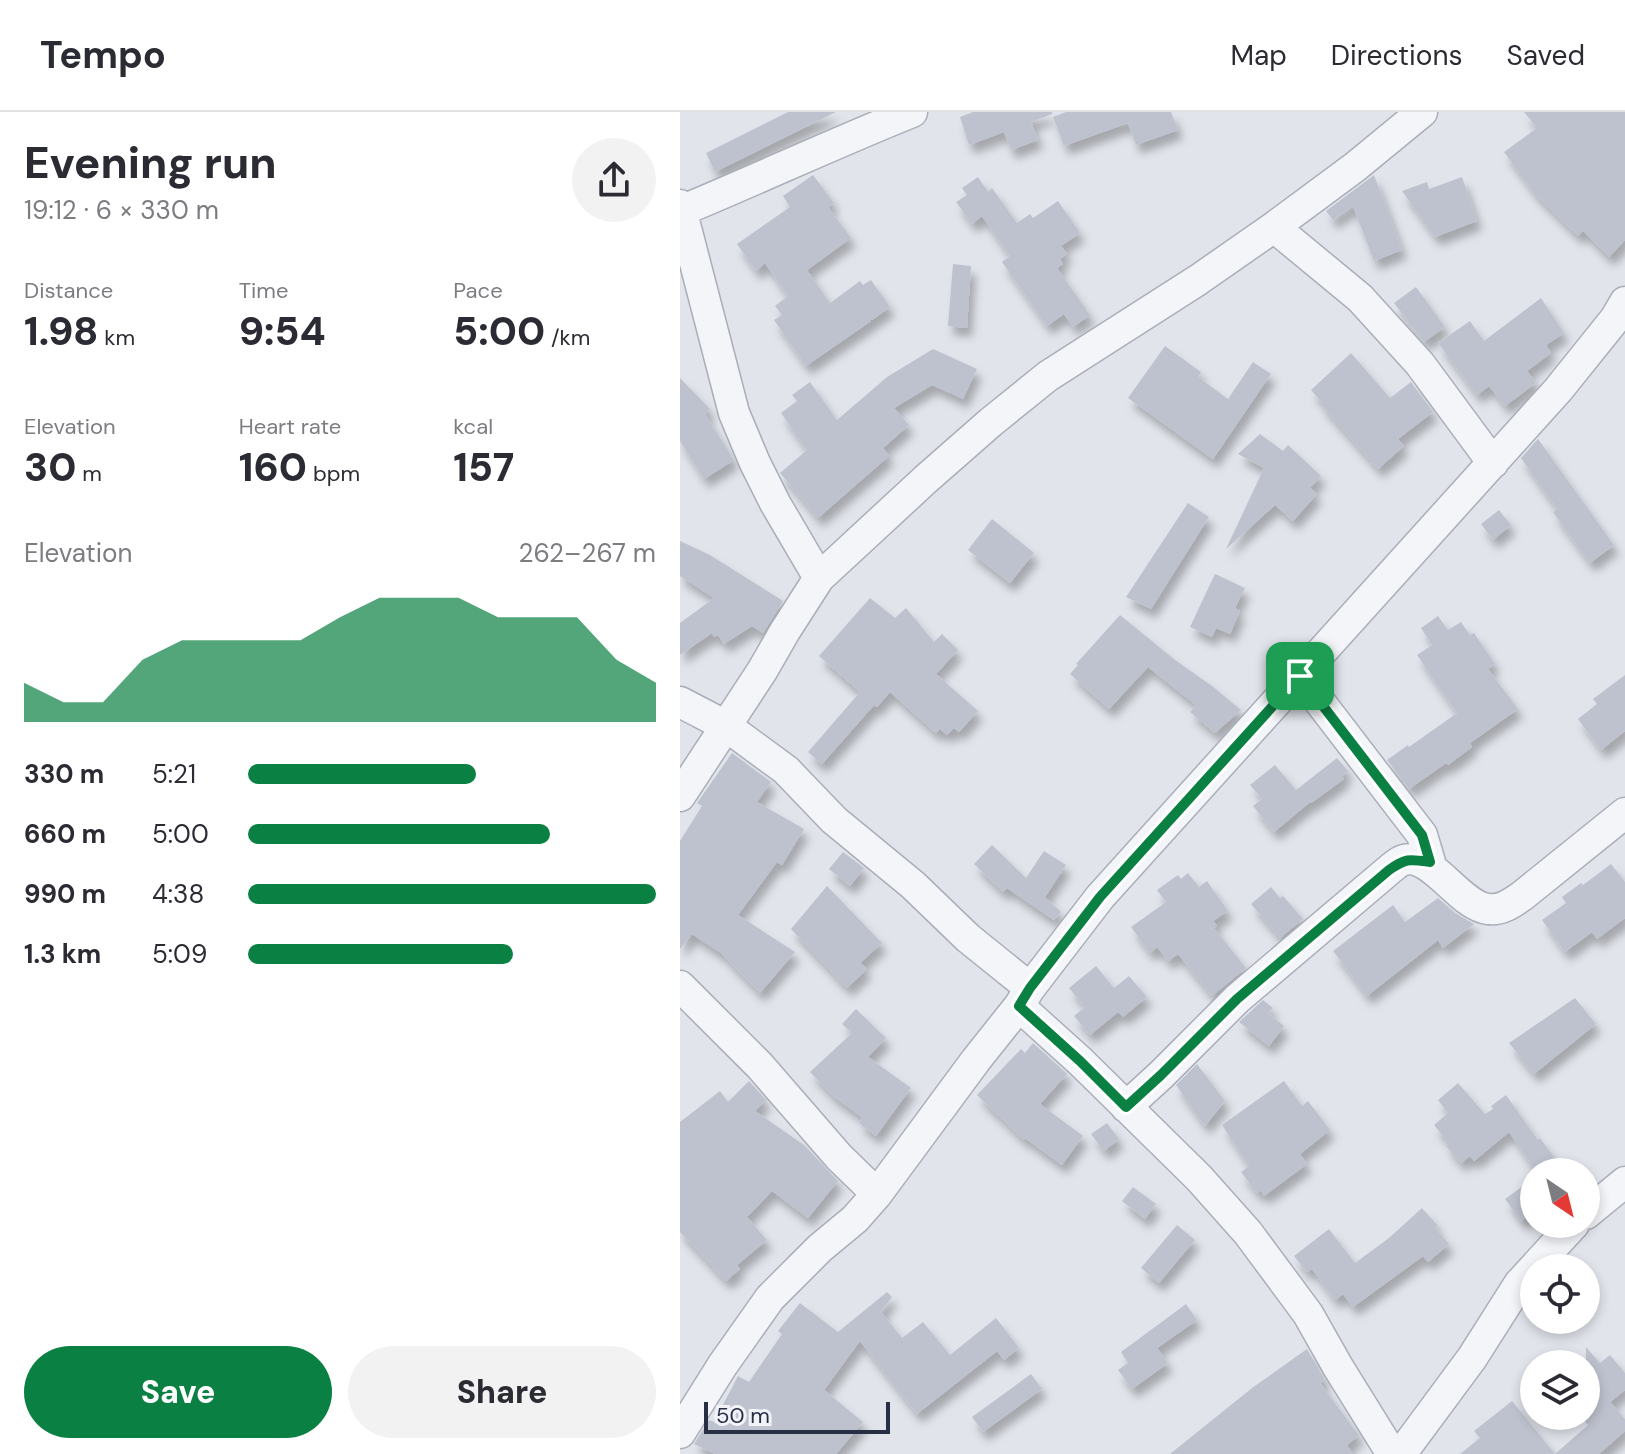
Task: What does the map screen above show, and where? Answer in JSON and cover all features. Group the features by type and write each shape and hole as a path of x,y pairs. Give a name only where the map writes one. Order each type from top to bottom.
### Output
{"street":[{"path":"819,578 775,503 734,413 681,208 752,182 912,112"},
{"path":"680,796 819,578 969,441 1048,376 1198,280 1274,227 1422,112"},
{"path":"1274,227 1360,298 1420,364 1493,463"},
{"path":"680,1433 770,1298 820,1248 855,1219 877,1194 1100,897 1558,390 1625,302"},
{"path":"1126,1107 1237,999 1389,870 1403,860 1430,862 1422,835 1300,676"},
{"path":"680,702 726,726 786,770 834,820 913,885 1024,997 1080,1061 1199,1178 1248,1233 1308,1314 1392,1454"},
{"path":"1422,861 1472,903 1488,909 1504,907 1533,888 1625,813"},
{"path":"680,986 725,1029 839,1157 877,1194"},
{"path":"1600,1203 1625,1182"},
{"path":"1417,1451 1519,1284 1561,1238"}],"building":[{"path":"788,112 836,112 715,172 706,153"},
{"path":"973,112 1052,114 1031,122 1038,140 1011,150 1004,132 969,145 960,117"},
{"path":"1066,112 1171,112 1178,130 1136,145 1128,123 1064,146 1053,117"},
{"path":"1524,112 1625,112 1625,240 1609,257 1583,231 1578,236 1535,194 1504,152 1537,128"},
{"path":"813,175 834,203 828,207 851,238 807,270 830,303 860,281 863,285 871,280 890,307 806,366 774,320 782,315 775,306 788,296 765,263 756,271 737,244 790,207 783,196"},
{"path":"1374,175 1402,250 1374,261 1353,206 1333,220 1326,211"},
{"path":"978,177 988,192 992,188 1017,223 1030,214 1033,218 1058,201 1080,233 1061,246 1067,254 1060,259 1063,264 1057,268 1090,315 1073,327 1064,314 1047,326 1002,262 1010,256 982,216 972,224 956,202 967,195 962,188"},
{"path":"1462,177 1477,221 1435,237 1402,191 1427,182 1429,189"},
{"path":"953,264 971,266 967,328 948,326"},
{"path":"1416,287 1445,327 1424,342 1394,303"},
{"path":"1541,298 1564,333 1546,345 1551,353 1527,371 1536,383 1505,406 1489,386 1477,395 1438,343 1470,321 1484,341"},
{"path":"1165,346 1201,372 1198,377 1228,399 1253,362 1271,374 1213,459 1128,398"},
{"path":"933,349 977,369 963,399 932,385 894,408 909,425 883,448 889,456 818,518 780,473 807,450 781,413 797,401 792,395 810,382 837,420 887,377"},
{"path":"1351,353 1390,398 1411,382 1433,412 1398,439 1404,446 1378,469 1311,390"},
{"path":"680,378 710,409 705,414 734,460 704,479 680,441"},
{"path":"1260,434 1283,451 1288,445 1321,476 1310,488 1317,494 1293,521 1275,505 1226,549 1264,468 1238,454"},
{"path":"1538,439 1614,545 1590,563 1553,512 1557,509 1521,458"},
{"path":"1188,503 1209,517 1151,609 1126,597"},
{"path":"1499,510 1511,525 1493,540 1481,524"},
{"path":"992,519 1034,553 1010,583 968,550"},
{"path":"680,541 710,555 783,601 763,633 752,626 724,644 718,635 714,637 712,633 680,655 680,623 714,598 680,576"},
{"path":"1215,574 1245,588 1235,608 1240,611 1230,634 1216,628 1212,637 1190,627"},
{"path":"870,598 895,618 906,608 934,642 942,634 958,650 936,674 978,711 959,732 954,728 947,735 940,729 936,733 890,692 877,707 874,705 822,764 808,752 860,692 819,656"},
{"path":"1120,615 1241,710 1215,733 1190,712 1196,705 1148,667 1109,709 1070,674"},
{"path":"1438,616 1448,630 1461,622 1470,635 1474,633 1495,664 1488,669 1518,709 1470,743 1472,747 1448,765 1446,763 1409,789 1387,760 1457,713 1417,655 1432,645 1421,628"},
{"path":"1625,675 1625,731 1601,750 1578,719 1597,704 1593,699"},
{"path":"732,753 771,782 757,802 804,829 782,865 777,862 738,915 795,952 760,993 721,953 692,934 680,949 680,841 702,806 697,803"},
{"path":"1337,758 1348,771 1342,776 1344,779 1274,832 1253,806 1262,799 1250,785 1275,765 1296,790"},
{"path":"992,845 1026,878 1044,851 1066,865 1045,897 1061,912 1054,920 1007,888 1003,892 974,864"},
{"path":"843,852 864,868 850,886 829,869"},
{"path":"1611,864 1625,882 1625,918 1597,939 1592,932 1565,952 1542,920 1566,903 1562,897"},
{"path":"1188,873 1199,887 1207,881 1228,911 1213,921 1217,926 1214,928 1246,968 1212,996 1178,954 1168,961 1157,947 1150,953 1131,927 1166,902 1157,890 1178,875 1181,879"},
{"path":"827,886 882,943 860,963 867,969 847,988 791,929"},
{"path":"1271,887 1303,919 1280,938 1251,904"},
{"path":"1438,898 1474,924 1443,948 1438,940 1367,996 1333,951 1393,905 1405,922"},
{"path":"1096,966 1114,988 1129,976 1147,997 1123,1017 1118,1012 1090,1035 1074,1016 1085,1007 1069,988"},
{"path":"1575,998 1596,1024 1534,1074 1509,1043"},
{"path":"1263,1000 1273,1008 1268,1013 1284,1026 1269,1046 1239,1022"},
{"path":"856,1009 886,1038 868,1057 911,1088 876,1136 859,1123 863,1118 833,1096 810,1072 852,1033 842,1024"},
{"path":"1033,1043 1067,1074 1040,1104 1083,1136 1062,1165 1024,1140 977,1095 1021,1049 1025,1053"},
{"path":"1197,1064 1225,1101 1205,1126 1176,1085"},
{"path":"749,1081 766,1100 755,1111 804,1145 838,1181 808,1218 772,1191 747,1217 767,1240 737,1265 740,1269 726,1281 680,1232 680,1122 720,1091 728,1102"},
{"path":"1284,1081 1302,1106 1308,1101 1330,1130 1300,1154 1307,1164 1264,1196 1261,1190 1257,1193 1241,1172 1249,1166 1222,1125"},
{"path":"1458,1083 1485,1114 1506,1095 1555,1158 1527,1158 1509,1132 1474,1161 1470,1156 1461,1163 1434,1125 1448,1113 1438,1100"},
{"path":"1107,1123 1119,1139 1104,1151 1091,1134"},
{"path":"1133,1187 1156,1204 1145,1219 1122,1201"},
{"path":"1520,1188 1520,1220 1505,1199"},
{"path":"1422,1208 1449,1244 1428,1262 1423,1256 1353,1307 1343,1294 1335,1300 1312,1269 1307,1272 1294,1256 1329,1229 1355,1263"},
{"path":"1177,1225 1195,1240 1159,1283 1141,1268"},
{"path":"887,1292 892,1297 881,1312 902,1338 923,1322 950,1355 996,1318 1019,1348 1004,1360 997,1351 917,1414 860,1341 824,1390 863,1422 836,1454 715,1454 694,1444 709,1420 714,1422 738,1376 749,1382 782,1334 778,1331 800,1303 838,1332"},
{"path":"1186,1304 1197,1320 1157,1348 1168,1363 1132,1389 1118,1370 1128,1363 1121,1352"},
{"path":"1307,1349 1325,1380 1320,1383 1359,1435 1347,1445 1353,1454 1170,1454 1252,1388"},
{"path":"1610,1355 1625,1373 1625,1390 1610,1402 1625,1419 1625,1431 1599,1454 1555,1454 1582,1430 1600,1430 1600,1363"},
{"path":"1031,1374 1042,1389 983,1432 972,1417"},
{"path":"1512,1401 1520,1411 1520,1430 1536,1430 1555,1454 1460,1454 1480,1438 1474,1431"}],"route":[{"path":"1300,676 1422,835 1430,862 1403,860 1389,870 1237,999 1126,1107 1019,1006 1100,897 1300,676"}]}
